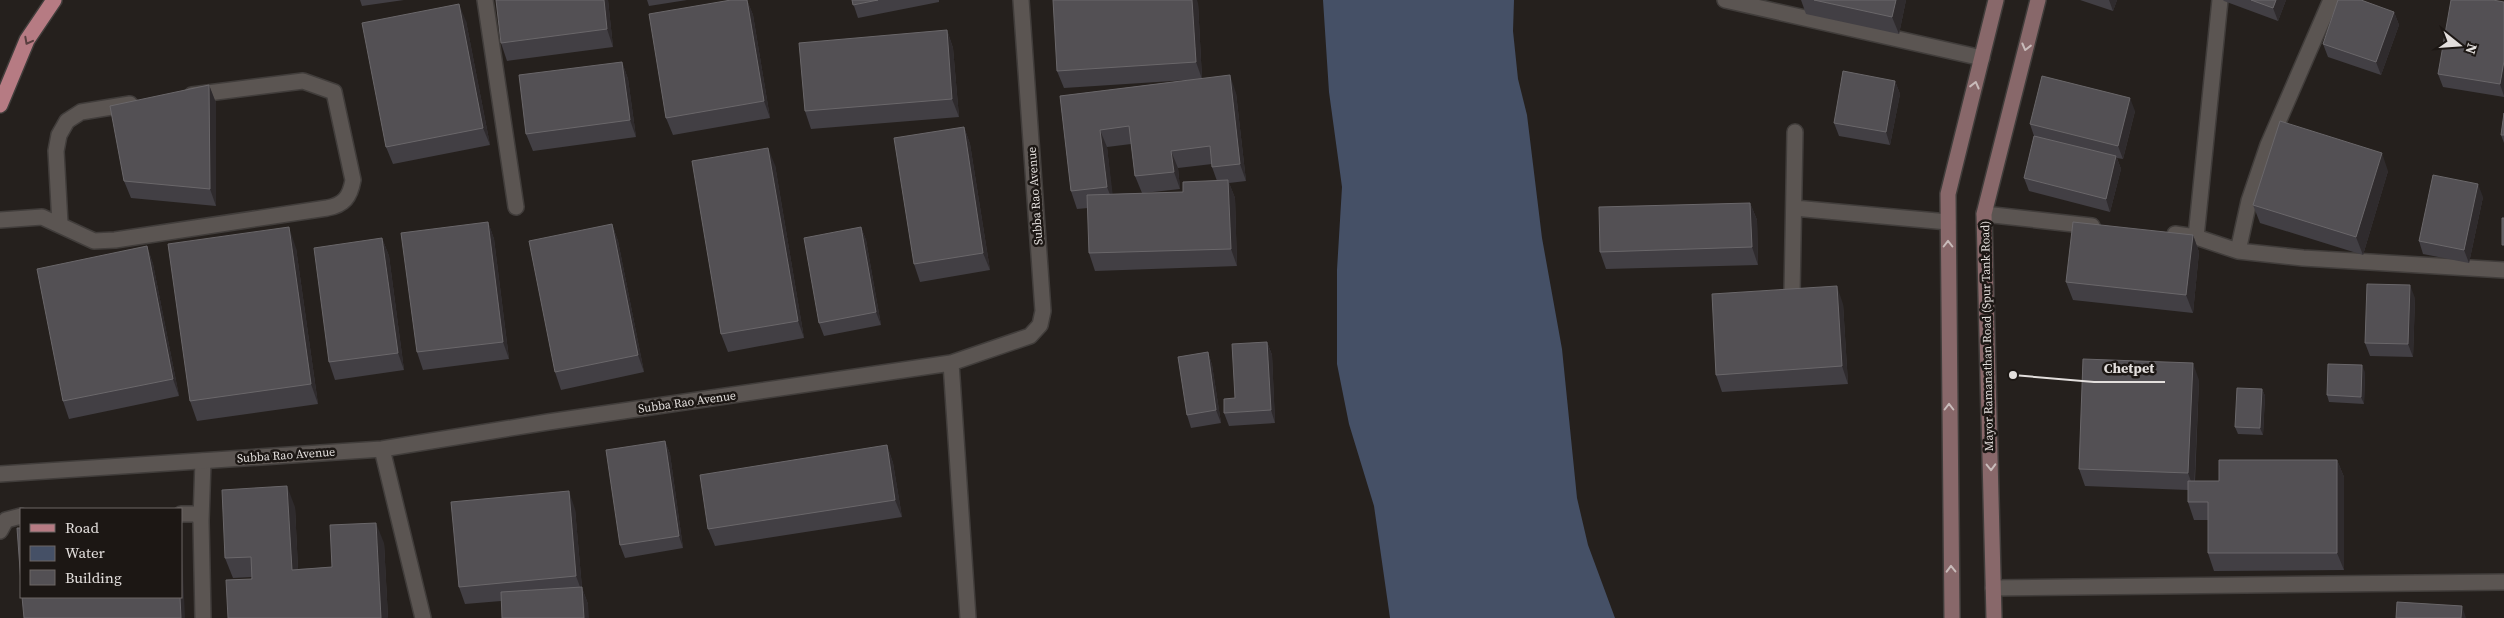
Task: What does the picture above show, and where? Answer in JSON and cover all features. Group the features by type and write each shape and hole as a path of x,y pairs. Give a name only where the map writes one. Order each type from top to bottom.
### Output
{"main road":[{"path":"0,106 27,40 54,0"},
{"path":"1952,618 1948,194 1996,0"},
{"name":"Mayor Ramanathan Road (Spur Tank Road)","path":"1994,618 1984,214 2038,0"}],"street":[{"path":"485,0 516,208"},
{"name":"Subba Rao Avenue","path":"0,474 382,449 548,422 951,363 1030,336 1040,325 1043,311 1021,0"},
{"path":"1725,0 1982,58"},
{"path":"2196,237 2220,0"},
{"path":"2238,251 2249,201 2268,145 2331,0"},
{"path":"0,220 42,218 60,224 94,241 115,240 340,206 351,194 353,180 334,92 303,81 174,98"},
{"path":"60,224 56,151 59,135 67,121 81,112 146,102"},
{"path":"1792,292 1795,132"},
{"path":"1794,208 1948,222"},
{"path":"1984,214 2110,228"},
{"path":"2158,232 2196,237 2238,251 2303,258 2504,270"},
{"path":"951,363 968,618"},
{"path":"382,449 423,618"},
{"path":"203,461 201,521 203,618"},
{"path":"182,514 198,514 201,521"},
{"path":"0,531 6,520 20,516"},
{"path":"1994,588 2504,582"}],"water":[{"path":"1323,0 1514,0 1513,31 1518,79 1527,115 1542,238 1562,349 1577,498 1588,545 1615,618 1390,618 1374,506 1349,424 1337,364 1337,270 1342,187 1329,92"}],"building":[{"path":"496,0 604,0 607,29 501,43"},
{"path":"731,0 747,0 764,101 666,118 649,14"},
{"path":"852,0 878,0 853,5"},
{"path":"1053,0 1192,0 1196,62 1057,71"},
{"path":"1814,0 1896,0 1892,17"},
{"path":"2251,0 2276,0 2273,8"},
{"path":"2338,0 2361,0 2394,12 2376,62 2323,44"},
{"path":"2451,0 2493,0 2504,2 2504,61 2500,84 2438,74"},
{"path":"459,4 483,128 386,147 362,23"},
{"path":"947,30 952,99 805,111 799,43"},
{"path":"622,62 630,120 526,134 519,75"},
{"path":"1843,71 1895,81 1886,132 1834,123"},
{"path":"1230,75 1240,164 1212,167 1210,146 1171,151 1174,172 1135,176 1129,126 1100,130 1107,187 1071,191 1060,96"},
{"path":"2042,76 2130,98 2118,146 2030,124"},
{"path":"209,85 210,189 124,181 110,106"},
{"path":"2504,113 2504,135 2501,135"},
{"path":"2280,121 2382,153 2356,237 2253,205"},
{"path":"964,127 983,253 914,264 894,138"},
{"path":"2034,136 2116,156 2106,199 2024,178"},
{"path":"768,148 798,321 721,334 692,161"},
{"path":"2433,175 2478,184 2464,250 2419,241"},
{"path":"1228,180 1231,249 1089,253 1087,195 1183,192 1183,182"},
{"path":"1750,203 1752,247 1600,252 1599,207"},
{"path":"2502,218 2504,218 2504,245 2502,245"},
{"path":"488,222 503,342 417,352 401,233"},
{"path":"2073,222 2193,235 2186,295 2066,282"},
{"path":"612,224 638,355 555,372 529,241"},
{"path":"289,227 311,384 190,401 168,244"},
{"path":"861,227 876,312 819,323 804,238"},
{"path":"382,238 398,353 329,362 314,248"},
{"path":"147,246 173,379 63,401 37,269"},
{"path":"2367,284 2410,285 2408,344 2365,343"},
{"path":"1837,286 1842,366 1716,375 1712,294"},
{"path":"1267,342 1271,410 1224,413 1224,399 1235,398 1232,344"},
{"path":"1208,352 1216,410 1187,415 1178,357"},
{"path":"2083,359 2193,363 2188,473 2079,469"},
{"path":"2328,364 2362,365 2361,397 2327,395"},
{"path":"2237,388 2262,389 2260,428 2235,427"},
{"path":"665,441 679,536 620,545 606,450"},
{"path":"887,445 895,500 708,529 700,475"},
{"path":"2219,460 2337,460 2337,553 2208,553 2208,502 2188,502 2188,481 2219,481"},
{"path":"287,486 292,570 332,567 330,525 376,523 381,618 228,618 226,580 252,579 251,557 225,558 222,490"},
{"path":"569,491 576,576 459,587 451,502"},
{"path":"17,528 20,528 20,569"},
{"path":"582,587 584,618 502,618 501,592"},
{"path":"22,598 180,598 181,618 24,618"},
{"path":"2397,602 2462,606 2461,618 2396,618"}],"place":[{"name":"Chetpet","path":"2013,375"}]}
